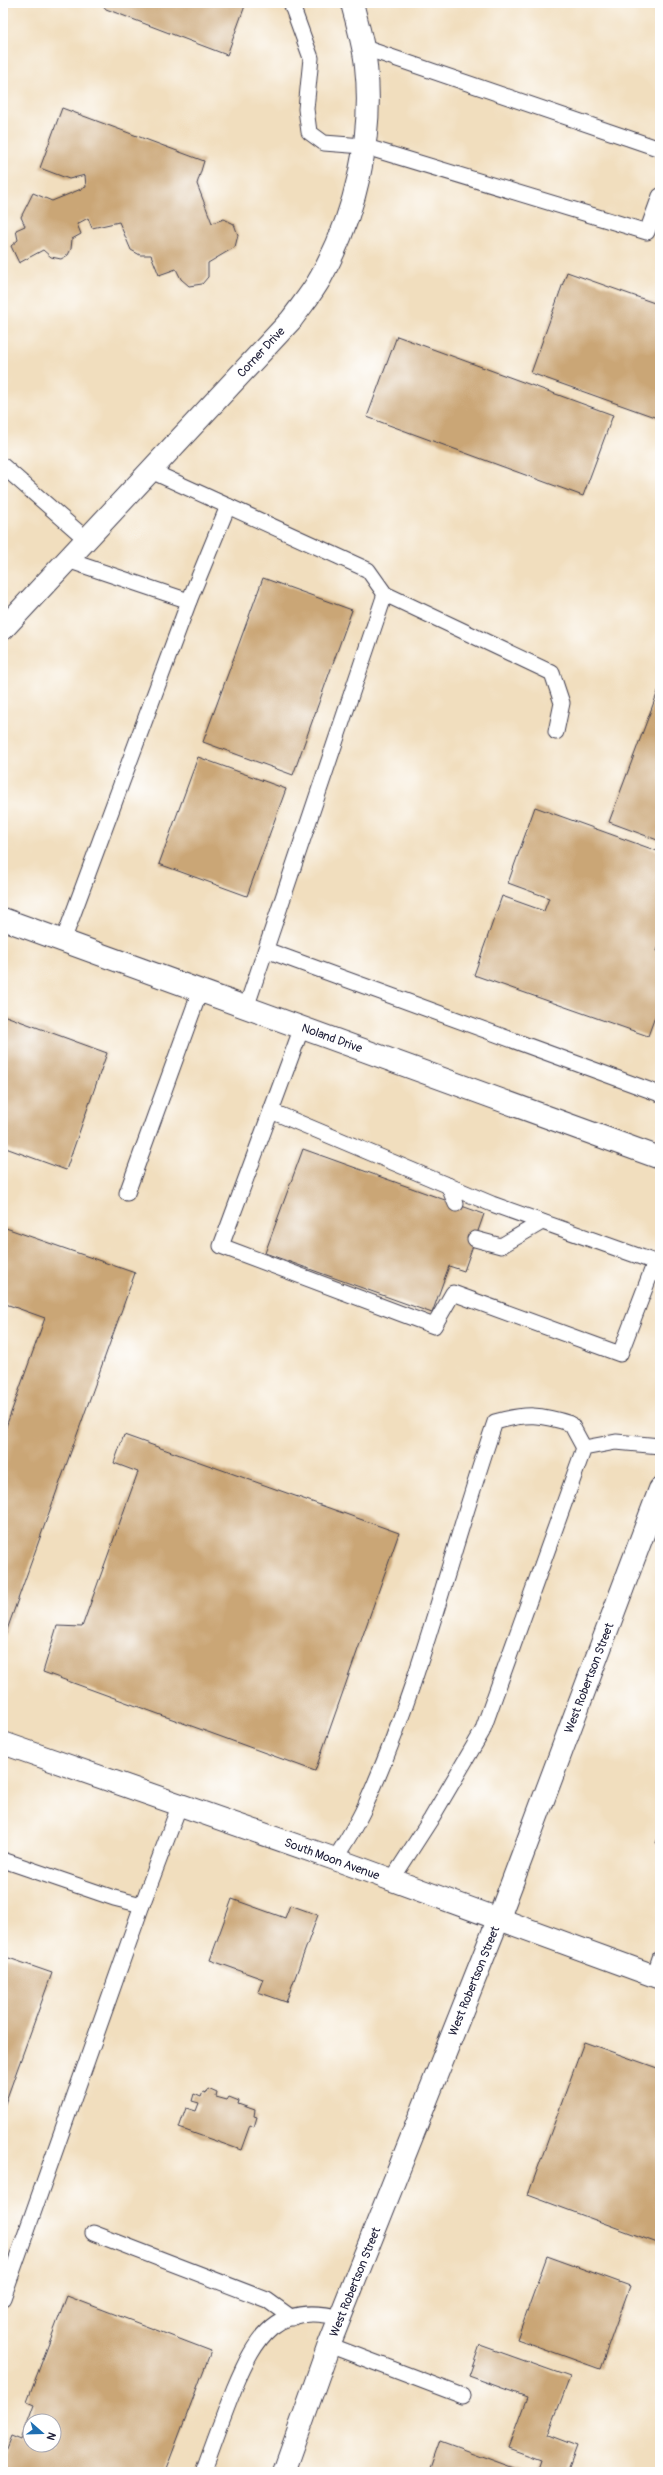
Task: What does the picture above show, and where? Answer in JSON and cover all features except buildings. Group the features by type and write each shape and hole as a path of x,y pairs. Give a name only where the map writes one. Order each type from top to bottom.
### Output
{"street":[{"name":"Corner Drive","path":"3,629 291,320 321,278 342,231 357,180 368,125 366,65 352,3"},
{"name":"Noland Drive","path":"3,919 660,1158"},
{"name":"West Robertson Street","path":"284,2472 340,2318 498,1920 654,1519 660,1488"},
{"name":"South Moon Avenue","path":"3,1743 335,1859 498,1920 658,1971"}],"lane":[{"path":"291,3 311,58 306,108 309,132 324,143 363,146 647,232 660,196"},
{"path":"362,47 660,150"},
{"path":"3,466 86,539"},
{"path":"150,471 368,570 385,594 552,673 562,703 556,732"},
{"path":"63,941 189,602 228,506"},
{"path":"67,560 189,602"},
{"path":"246,1008 385,594"},
{"path":"266,950 660,1094"},
{"path":"127,1193 200,991"},
{"path":"271,1111 448,1186 542,1222 655,1262 620,1354 453,1293 434,1326 221,1246 302,1027"},
{"path":"448,1186 456,1204"},
{"path":"475,1239 500,1246 542,1222"},
{"path":"335,1859 366,1806 415,1682 468,1500 495,1422 520,1415 546,1415 571,1424 584,1448 482,1732 431,1819 391,1881"},
{"path":"584,1448 616,1442 660,1446"},
{"path":"3,2298 8,2270 180,1804"},
{"path":"3,1860 114,1898 142,1905"},
{"path":"93,2233 267,2300 292,2318"},
{"path":"203,2472 250,2352 263,2334 292,2318 309,2313 340,2318"},
{"path":"330,2345 463,2396"}]}
